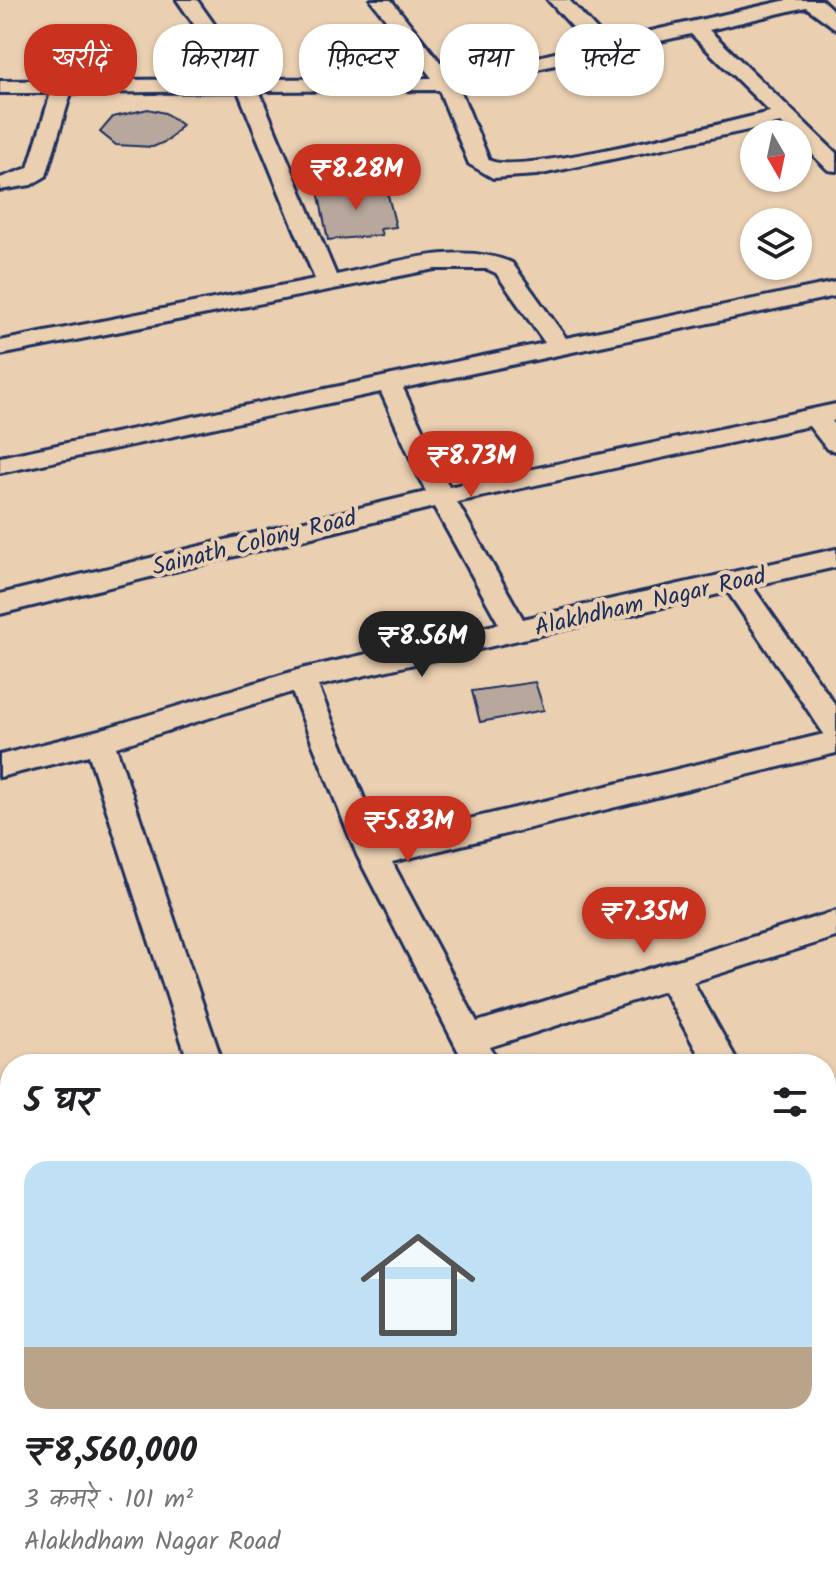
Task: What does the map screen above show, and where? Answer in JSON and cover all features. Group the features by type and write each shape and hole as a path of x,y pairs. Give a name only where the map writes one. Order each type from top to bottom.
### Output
{"street":[{"path":"187,0 204,24"},
{"path":"381,0 440,75"},
{"path":"558,0 580,24"},
{"path":"705,0 725,19"},
{"path":"664,35 811,0 836,23"},
{"path":"695,27 836,165"},
{"path":"283,83 440,84"},
{"path":"0,87 24,87"},
{"path":"0,184 23,180 38,171 60,96"},
{"path":"250,96 329,284"},
{"path":"452,96 480,164 493,172 537,169 787,115"},
{"path":"0,348 435,262 490,262 504,268 561,349"},
{"path":"0,465 836,289"},
{"path":"390,385 441,497 517,632"},
{"path":"826,414 836,443"},
{"name":"Sainath Colony Road","path":"0,604 441,497 826,414"},
{"name":"Alakhdham Nagar Road","path":"0,766 99,741 301,679 836,558"},
{"path":"735,582 836,728"},
{"path":"301,679 372,855 476,1052 672,975 836,924"},
{"path":"99,741 203,1054"},
{"path":"372,855 836,742"},
{"path":"672,975 716,1054"}],"building":[{"path":"148,109 165,113 182,125 169,140 153,147 116,145 100,132 113,117"},
{"path":"376,185 378,192 387,191 396,227 380,229 382,235 328,240 318,191"},
{"path":"535,682 544,710 480,722 472,691"}]}
